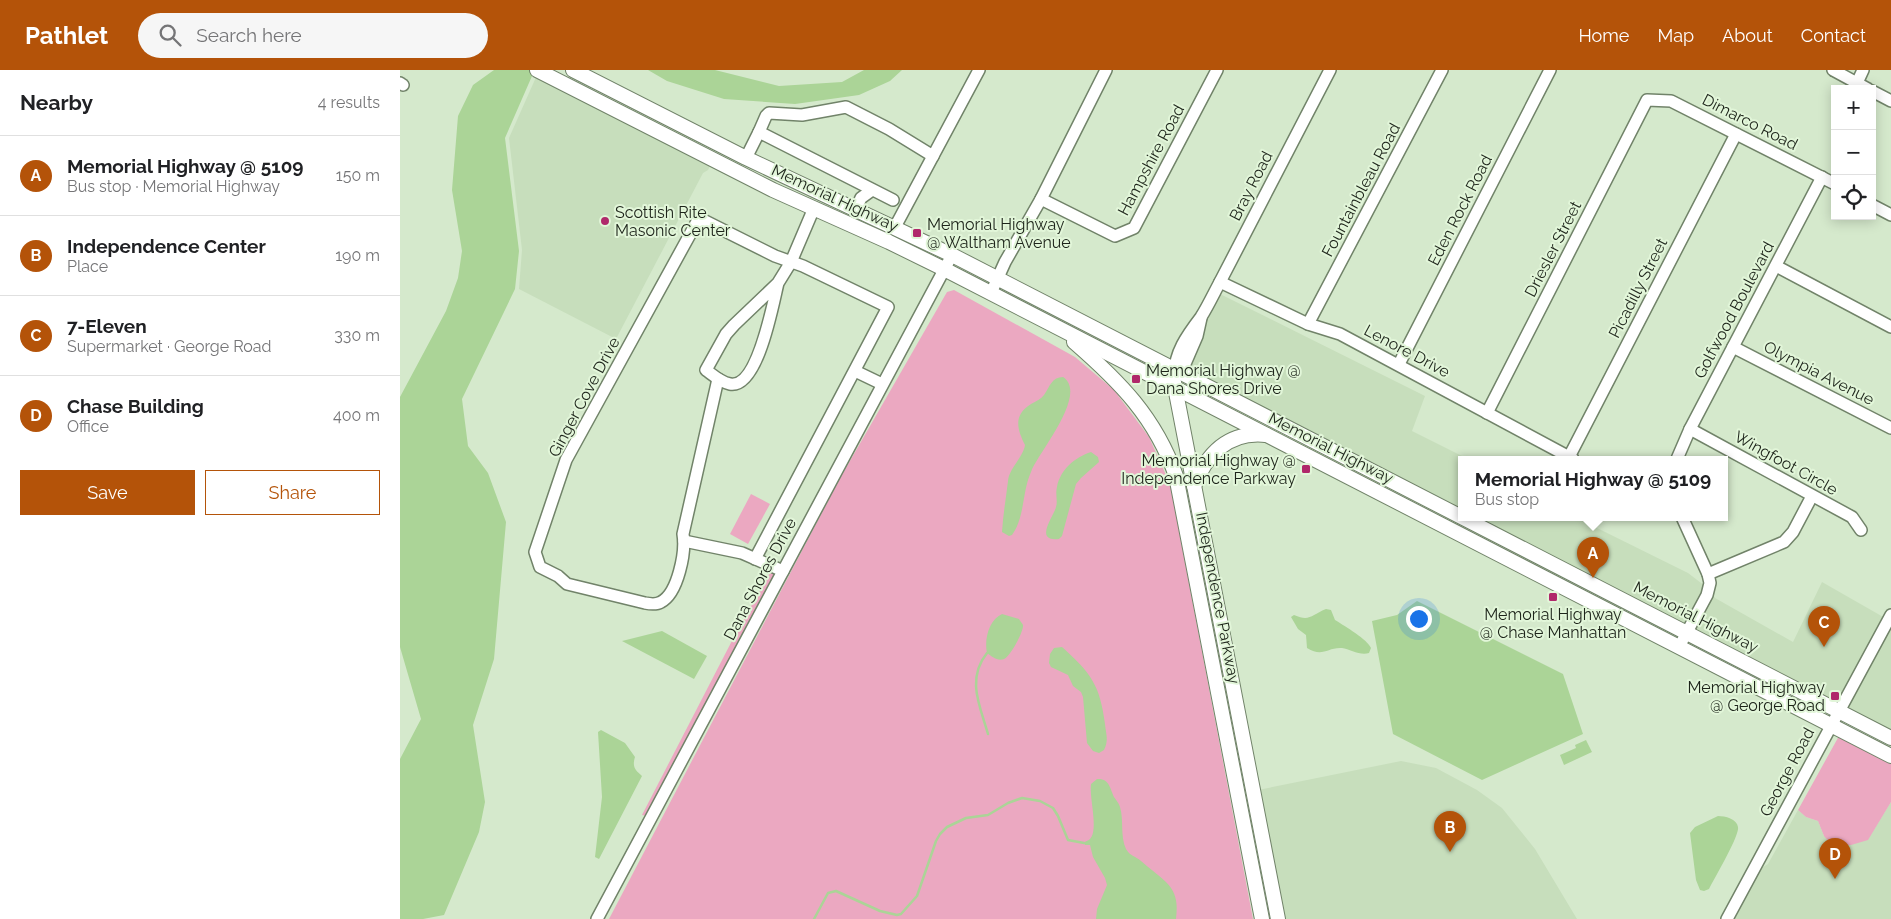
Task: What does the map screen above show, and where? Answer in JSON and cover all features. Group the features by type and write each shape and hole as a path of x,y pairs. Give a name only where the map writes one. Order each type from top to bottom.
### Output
{"main road":[{"name":"Memorial Highway","path":"537,70 739,173 944,269 1147,374 1175,376 1266,435 1891,756"},
{"name":"Memorial Highway","path":"573,70 746,158 858,204 896,227 998,278 1175,376 1313,441 1458,515"},
{"path":"739,173 746,158"},
{"path":"889,242 896,227"},
{"name":"Independence Parkway","path":"1054,326 1098,362 1130,395 1157,435 1173,467 1179,487 1262,919"},
{"name":"Independence Parkway","path":"1175,376 1194,486 1278,919"},
{"path":"1194,486 1206,461 1217,449 1232,440 1259,434 1266,435"},
{"path":"1306,455 1313,441"},
{"path":"1412,510 1420,495"},
{"name":"Memorial Highway","path":"1470,521 1891,738"},
{"path":"1530,570 1538,556"}],"street":[{"path":"896,227 979,70"},
{"path":"991,293 1004,262 1041,199 1106,70"},
{"name":"Hampshire Road","path":"1041,199 1115,236 1134,228 1217,70"},
{"name":"Bray Road","path":"1175,376 1197,336 1201,316 1330,70"},
{"name":"Fountainbleau Road","path":"1308,324 1442,70"},
{"name":"Eden Rock Road","path":"1398,364 1550,70"},
{"path":"1833,70 1862,85"},
{"path":"1857,82 1863,70"},
{"path":"1876,93 1891,101"},
{"name":"Dimarco Road","path":"1647,100 1671,101 1831,182"},
{"name":"Driesler Street","path":"1487,414 1647,100"},
{"path":"746,158 766,116 769,114 802,115 846,107 889,129 933,156"},
{"path":"759,132 866,188 893,200"},
{"name":"Picadilly Street","path":"1572,456 1736,134"},
{"name":"Golfwood Boulevard","path":"1678,456 1690,429 1822,177"},
{"path":"858,204 866,188"},
{"path":"1876,207 1891,215"},
{"path":"778,283 764,342 748,374 736,383 730,384 718,379 706,370 726,334 778,283 791,262 814,208"},
{"name":"Ginger Cove Drive","path":"718,379 683,534 684,540 678,576 673,590 668,597 659,604 645,603 567,584 558,576 540,567 535,552 566,460 699,218 775,256 888,307 755,559"},
{"name":"Dana Shores Drive","path":"597,919 952,254"},
{"path":"1776,266 1891,327"},
{"name":"Lenore Drive","path":"1220,282 1308,324 1340,334 1567,456"},
{"name":"Olympia Avenue","path":"1733,347 1891,428"},
{"path":"855,371 882,384"},
{"name":"Wingfoot Circle","path":"1690,429 1852,517 1861,530"},
{"path":"1708,574 1784,542 1793,532 1812,496"},
{"path":"1679,647 1707,595 1710,583 1708,574 1684,521"},
{"path":"684,540 742,553 783,571"},
{"name":"George Road","path":"1727,919 1891,615"}],"shaded area":[{"path":"494,70 536,70 505,138 519,251 515,289 462,399 468,446 488,473 506,522 494,659 473,725 485,802 479,832 444,915 423,919 400,919 400,759 421,719 400,647 400,397 446,311 458,278 462,251 452,190 458,116 473,85"},
{"path":"648,70 715,70 779,86 842,82 864,70 902,70 890,81 859,95 795,104 724,99 667,81"},
{"path":"537,75 711,164 708,170 703,173 616,339 519,289 522,250 509,138"},
{"path":"954,290 1075,357 1114,390 1149,437 1170,484 1253,919 609,919 839,480 947,292"},
{"path":"1218,293 1425,396 1412,431 1462,456 1458,456 1458,509 1187,370 1205,318"},
{"path":"1063,377 1069,385 1070,396 1066,410 1035,463 1028,480 1019,520 1012,535 1009,536 1002,532 1008,481 1025,445 1020,433 1019,418 1025,408 1043,396 1054,380"},
{"path":"1091,452 1098,457 1099,462 1076,484 1062,536 1059,539 1051,539 1047,537 1046,533 1056,507 1056,490 1061,475 1079,457"},
{"path":"751,494 770,504 748,544 730,534"},
{"path":"1480,521 1586,521 1688,573 1705,586 1685,626"},
{"path":"771,571 777,573 647,816 642,815 736,633"},
{"path":"1822,582 1885,618 1837,704 1692,630 1712,594 1715,598 1793,642"},
{"path":"1417,601 1563,674 1583,734 1482,780 1393,734 1372,621 1397,615"},
{"path":"1326,609 1331,610 1335,620 1369,644 1371,648 1369,653 1359,653 1342,648 1317,652 1307,648 1306,635 1298,629 1291,617 1294,615 1307,618"},
{"path":"1002,614 1019,619 1023,628 1007,657 999,660 987,653 986,642 988,630"},
{"path":"1891,624 1891,732 1845,708"},
{"path":"662,631 707,656 694,679 622,641"},
{"path":"1062,647 1087,673 1097,689 1107,737 1104,750 1099,753 1093,751 1087,743 1081,692 1073,686 1068,675 1051,667 1049,663 1050,654 1054,648"},
{"path":"601,730 625,743 635,757 635,768 642,776 599,859 595,857 602,797 598,732"},
{"path":"1839,736 1891,764 1891,802 1868,840 1851,845 1832,845 1824,836 1818,821 1806,817 1798,810"},
{"path":"1586,740 1592,752 1564,765 1560,755 1576,748 1575,745"},
{"path":"1401,761 1436,768 1477,790 1502,808 1535,849 1577,919 1282,919 1258,790"},
{"path":"1097,779 1107,782 1120,806 1123,839 1126,849 1131,855 1163,879 1173,891 1176,898 1176,919 1096,919 1097,909 1107,885 1093,857 1090,845 1085,845 1084,843 1093,835 1094,821 1091,784"},
{"path":"1891,802 1891,919 1732,919 1758,870 1768,864 1798,810 1806,817 1818,821 1824,836 1868,839"},
{"path":"1718,816 1733,820 1737,824 1738,832 1709,889 1704,891 1700,890 1696,880 1690,833 1695,827"}],"waterway":[{"path":"987,653 977,673 976,683 979,703 988,734"},
{"path":"814,919 828,893 836,891 880,911 897,915 901,914 917,896 936,841 947,827 966,818 988,815 1008,803 1022,798 1040,801 1053,808 1068,840 1084,843"}],"place":[{"name":"Scottish Rite Masonic Center","path":"605,221"},
{"name":"Memorial Highway @ Waltham Avenue","path":"917,233"},
{"name":"Memorial Highway @ Dana Shores Drive","path":"1136,379"},
{"name":"Memorial Highway @ Independence Parkway","path":"1306,469"},
{"name":"Memorial Highway @ 5109","path":"1593,578"},
{"name":"Memorial Highway @ Chase Manhattan","path":"1553,597"},
{"name":"7-Eleven","path":"1824,647"},
{"name":"Memorial Highway @ George Road","path":"1835,696"},
{"name":"Independence Center","path":"1450,852"},
{"name":"Chase Building","path":"1835,879"}]}
